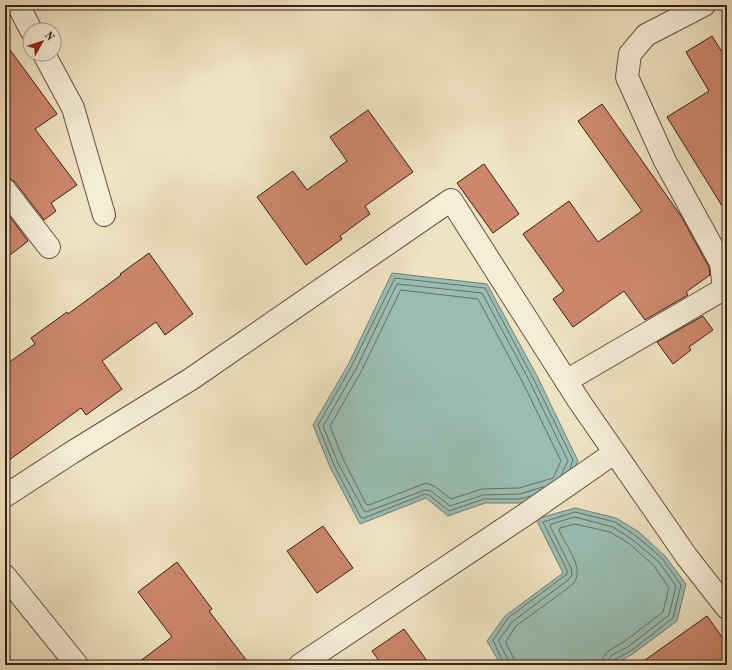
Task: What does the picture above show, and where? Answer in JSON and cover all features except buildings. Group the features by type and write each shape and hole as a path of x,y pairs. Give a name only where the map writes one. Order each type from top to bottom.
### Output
{"street":[{"path":"18,5 27,22"},
{"path":"566,382 726,288 721,263 665,160 627,77 630,54 646,35 704,5"},
{"path":"48,62 73,108 104,215"},
{"path":"5,190 49,247"},
{"path":"5,496 71,453 191,379 451,200 566,382 614,453 687,557 727,608"},
{"path":"300,665 614,453"},
{"path":"5,576 77,665"}],"water":[{"path":"392,273 487,284 537,376 578,461 563,491 521,503 485,503 448,516 426,498 360,524 330,467 313,425 348,365"},
{"path":"575,508 616,518 639,532 665,556 686,584 677,621 634,653 614,665 501,665 487,641 505,616 563,573 536,519"}]}
